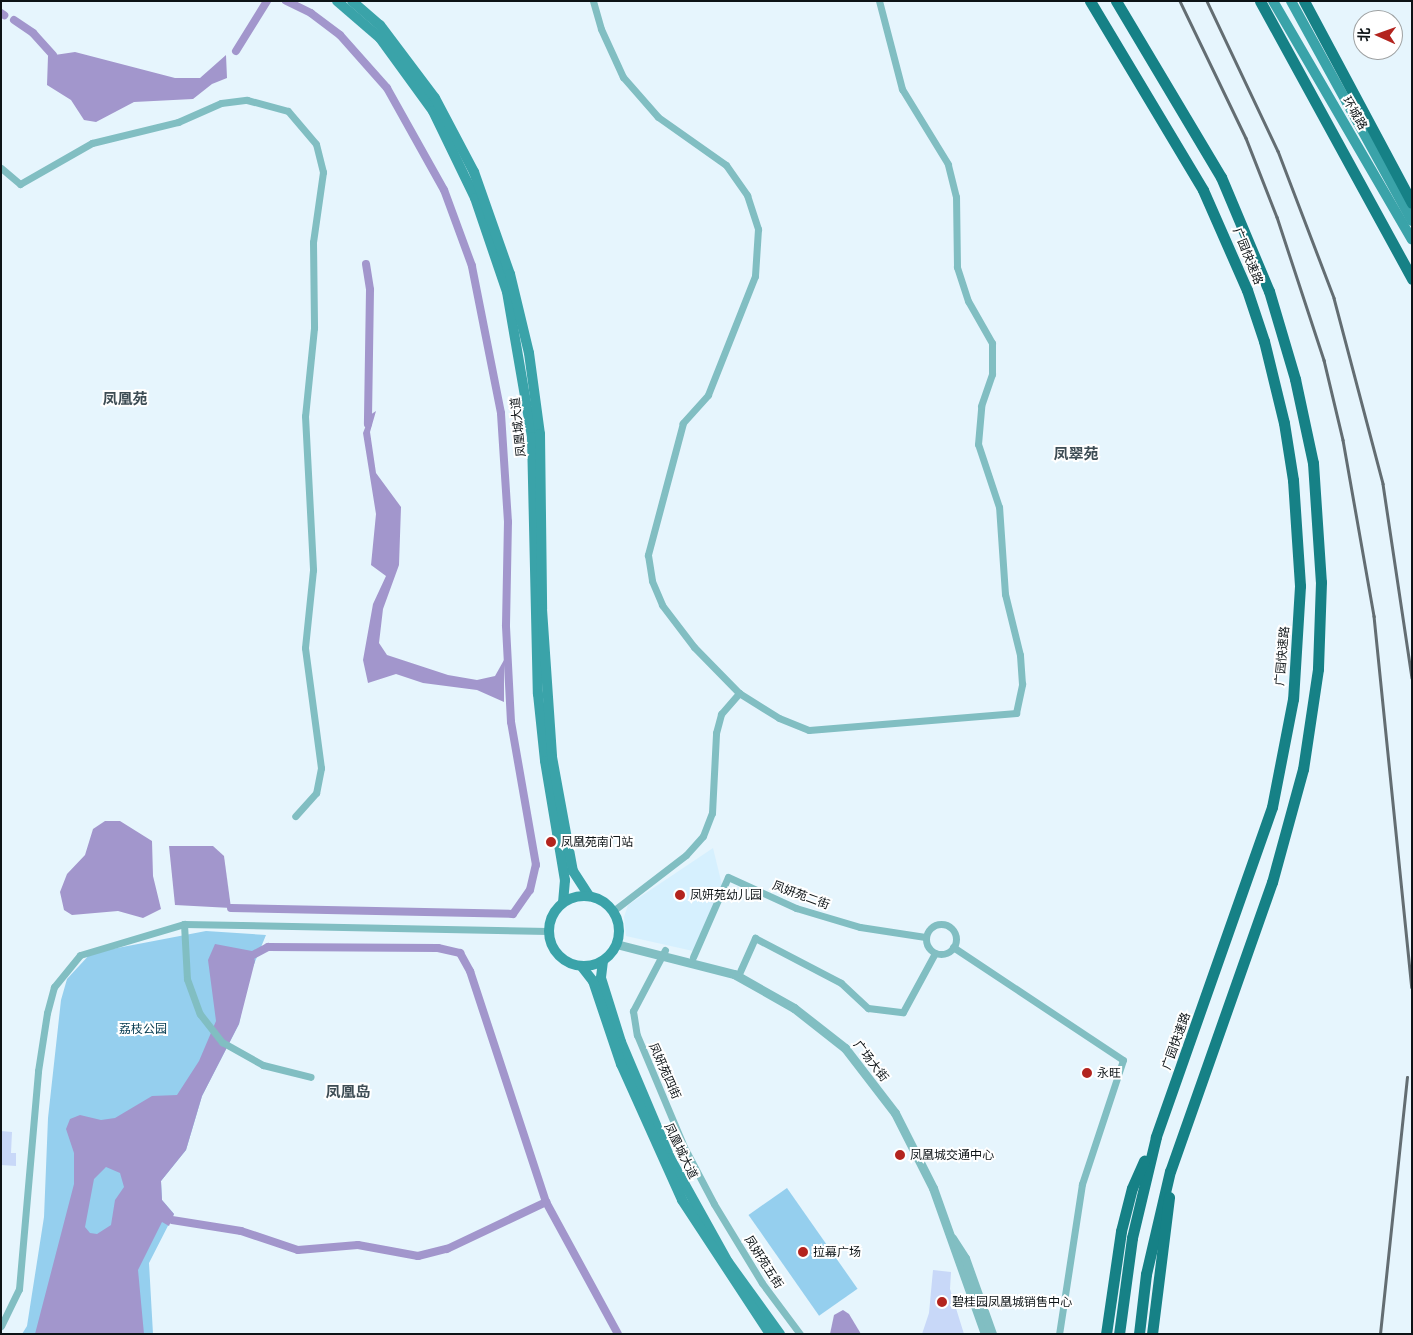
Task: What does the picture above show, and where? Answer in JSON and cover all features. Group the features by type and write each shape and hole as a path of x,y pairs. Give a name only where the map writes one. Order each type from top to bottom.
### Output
{"highway":[{"name":"广园快速路","path":"1090,1 1203,190 1247,290 1264,341 1284,422 1299,535 1300,586 1294,681 1272,807 1156,1137 1132,1238 1119,1334"},
{"name":"广园快速路","path":"1116,1 1221,177 1263,275 1295,379 1313,463 1319,516 1318,669 1303,769 1272,882 1170,1171 1146,1274 1139,1334"},
{"path":"1260,1 1412,279"},
{"path":"1304,1 1412,203"},
{"path":"1106,1334 1111,1284 1132,1188 1156,1137"},
{"path":"1152,1334 1170,1171"}],"main road":[{"name":"凤凰城大道","path":"337,1 380,38 433,111 475,198 510,306 532,437 538,694 550,799 565,880 563,902"},
{"name":"凤凰城大道","path":"352,1 385,32 440,106 480,186 512,281 530,360 540,434 542,609 552,756 573,871 589,896"},
{"name":"环城路","path":"1273,1 1412,240"},
{"name":"环城路","path":"1291,1 1412,221"},
{"path":"589,896 613,911 617,941 603,961 582,967 564,961 554,952 548,931 553,912 563,902 589,896"},
{"name":"凤凰城大道","path":"603,961 601,978 613,1018 670,1158 724,1256 780,1334"},
{"name":"凤凰城大道","path":"582,967 593,981 625,1073 682,1200 770,1334"}],"street":[{"path":"594,1 601,29 623,77 658,117 726,165 747,194 758,229 756,276 708,395 683,423 648,555 652,581 662,605 694,647 739,693 809,730 1016,714 1020,699 1022,670 1005,594 999,507 978,444 981,406 992,374 992,344 968,301 957,267 956,197 948,164 902,89 879,1"},
{"path":"1,168 20,184 92,143 178,122 222,103 247,100 288,111 316,144 323,172 313,242 314,328 305,416 313,562 305,648 321,768 316,793 295,816"},
{"path":"613,911 686,854 703,836 712,813 716,733 721,714 739,693"},
{"name":"凤妍苑二街","path":"692,957 728,877 796,908 860,927 925,937"},
{"path":"184,924 187,979 200,1014 222,1042 263,1065 311,1077"},
{"path":"1,1326 19,1289 38,1071 54,987 80,955 184,924 548,931"},
{"path":"934,925 948,925 955,933 954,947 945,954 935,953 927,947 925,937 934,925"},
{"path":"738,976 755,938 841,983 868,1008 903,1012 935,953"},
{"name":"广场大街","path":"617,941 708,965 738,976 801,1012 845,1048 895,1113 933,1188 985,1334"},
{"path":"954,947 1123,1060 1082,1184 1059,1334"},
{"name":"广场大街","path":"663,953 692,957 708,965"},
{"name":"凤妍苑四街","path":"663,953 633,1011 636,1035 684,1147 712,1200"},
{"name":"凤妍苑五街","path":"712,1200 762,1283 800,1334"},
{"name":"广场大街","path":"949,1233 965,1258 992,1334"}],"shaded area":[{"path":"75,52 175,78 200,78 226,55 227,78 212,84 193,99 134,102 96,122 84,120 71,100 47,85 48,56"},
{"path":"376,411 370,432 376,473 401,507 399,565 383,609 379,643 387,655 448,675 477,680 495,676 504,660 504,702 477,690 423,683 396,674 368,683 363,660 373,604 386,576 371,565 376,514 363,433 370,415"},
{"path":"105,821 120,821 152,841 153,876 161,909 143,918 118,911 72,915 64,910 60,892 67,874 85,855 93,829"},
{"path":"169,846 213,846 224,856 231,908 175,905"},
{"name":"凤妍苑幼儿园","path":"713,848 722,885 693,951 626,936 624,917 628,905"},
{"path":"215,944 252,951 255,961 239,1024 202,1096 186,1150 161,1181 162,1200 174,1214 169,1226 162,1222 138,1270 144,1334 35,1334 74,1184 74,1153 66,1129 70,1119 80,1115 101,1120 115,1118 152,1096 177,1095 199,1061 216,1021 208,960","holes":["106,1167 120,1173 124,1187 115,1200 111,1225 97,1234 90,1233 85,1227 94,1179"]},
{"path":"843,1310 849,1314 861,1334 830,1334 834,1315"}],"green space":[{"name":"荔枝公园","path":"206,931 266,935 248,979 239,1024 202,1096 186,1150 161,1181 162,1200 174,1214 149,1263 153,1334 22,1334 27,1326 44,1217 48,1118 61,1000 67,979 91,953"},
{"name":"拉幕广场","path":"787,1188 858,1289 819,1316 748,1215"}],"building":[{"path":"1,1131 12,1132 11,1153 16,1153 16,1166 1,1165"},
{"name":"碧桂园凤凰城销售中心","path":"933,1270 951,1272 950,1289 964,1334 922,1334 929,1313"}],"waterway":[{"path":"236,51 267,1"},
{"path":"231,908 513,914 530,890 536,865 511,722 506,625 508,522 501,413 472,266 444,190 387,88 340,35 311,13 286,1"},
{"path":"14,20 33,33 53,55"},
{"path":"366,264 370,290 368,424"},
{"path":"253,955 268,947 438,948 460,953 470,971 546,1202 618,1334"},
{"path":"172,1220 241,1231 298,1250 358,1245 418,1256 447,1249 546,1202"}],"railway":[{"path":"1180,1 1246,138 1277,217 1324,360 1343,440 1374,616 1412,987"},
{"path":"1207,1 1278,151 1334,298 1383,484 1412,678"},
{"path":"1380,1334 1407,1077"}],"place":[{"name":"凤凰苑南门站","path":"551,842"},
{"name":"凤妍苑幼儿园","path":"680,895"},
{"name":"永旺","path":"1087,1073"},
{"name":"凤凰城交通中心","path":"900,1155"},
{"name":"拉幕广场","path":"803,1252"},
{"name":"碧桂园凤凰城销售中心","path":"942,1302"}],"district":[{"name":"凤凰苑","path":"125,399"},
{"name":"凤翠苑","path":"1076,454"},
{"name":"凤凰岛","path":"348,1092"}]}
